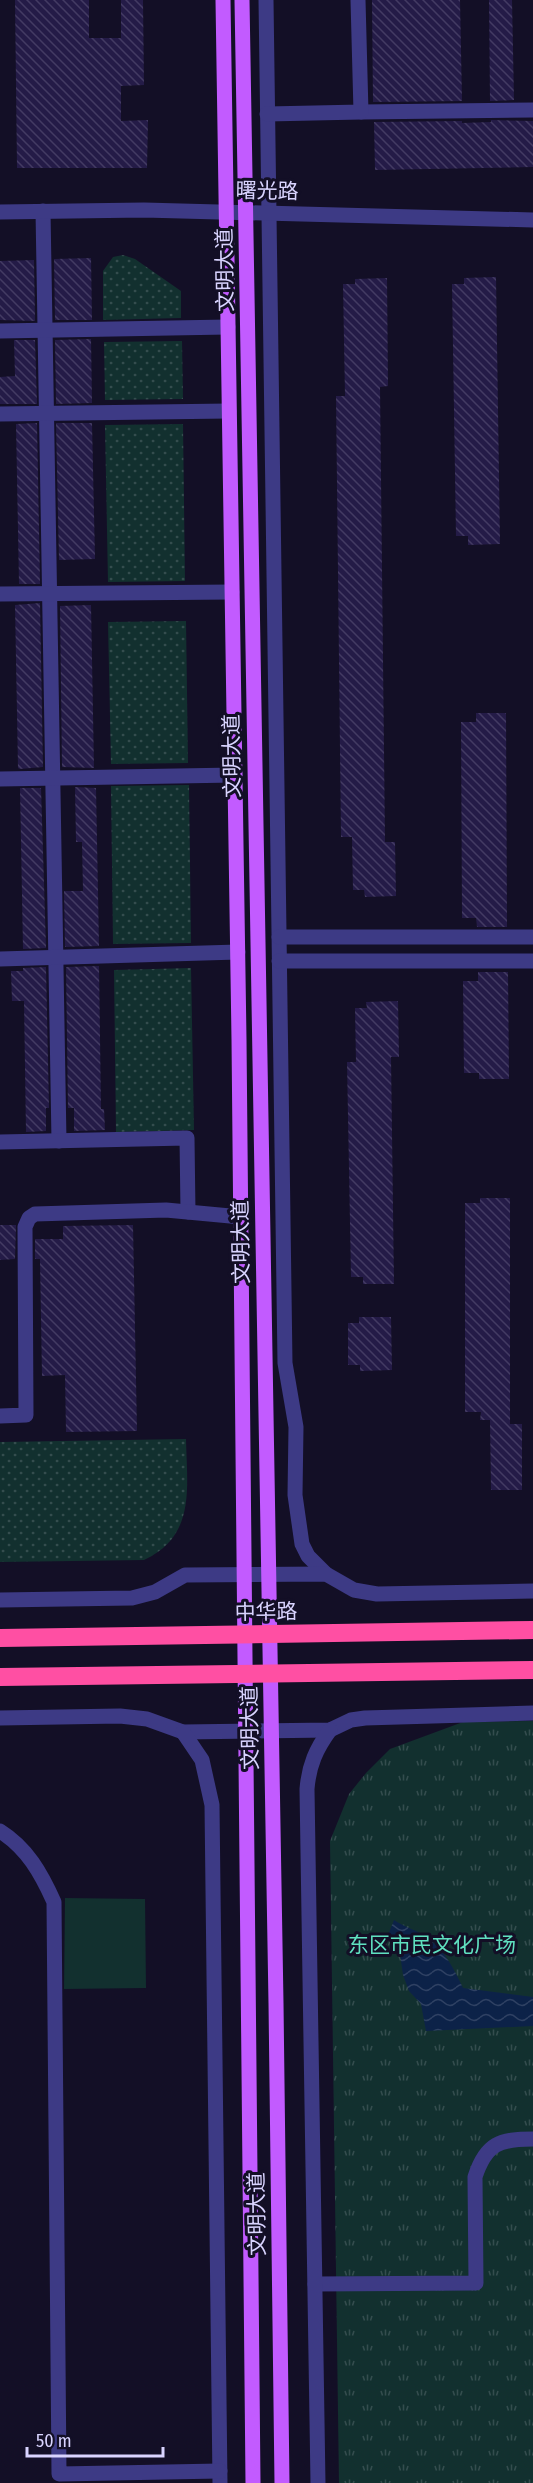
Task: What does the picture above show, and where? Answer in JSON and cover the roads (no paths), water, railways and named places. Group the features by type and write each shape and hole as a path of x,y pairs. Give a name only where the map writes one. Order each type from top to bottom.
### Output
{"highway":[{"name":"中华路","path":"0,1638 533,1630"},
{"path":"0,1677 533,1670"}],"main road":[{"name":"文明大道","path":"223,0 238,952 253,2483"},
{"name":"文明大道","path":"242,0 282,2483"}],"street":[{"path":"266,0 285,1363 296,1427 295,1495 302,1544 308,1556 326,1574 354,1590 377,1594 533,1591"},
{"path":"358,0 361,112"},
{"path":"267,114 533,110"},
{"path":"43,211 59,1141"},
{"name":"曙光路","path":"0,212 268,212 533,220"},
{"path":"0,331 228,327"},
{"path":"0,414 230,411"},
{"path":"0,594 232,592"},
{"path":"0,779 235,775"},
{"path":"279,937 533,937"},
{"path":"0,959 238,952"},
{"path":"279,961 533,961"},
{"path":"0,1142 187,1138 188,1212"},
{"path":"0,1416 26,1415 25,1227 29,1218 35,1214 166,1210 241,1217"},
{"path":"0,1600 132,1598 155,1593 185,1575 326,1574"},
{"path":"0,1718 120,1716 147,1719 183,1732 330,1730 351,1720 374,1717 533,1713"},
{"path":"318,2483 308,1789 309,1773 316,1749 330,1730"},
{"path":"0,1831 15,1841 41,1873 54,1902 59,2474 220,2477 212,1805 202,1760 183,1732"},
{"path":"315,2284 476,2283 475,2177 480,2160 495,2144 513,2139 533,2139"}],"water":[{"path":"394,1920 434,1943 448,1961 463,1988 533,1997 533,2026 426,2031 421,2004 409,1991 403,1975 400,1954 388,1935"}],"park label":[{"name":"东区市民文化广场","path":"432,1945"}]}
